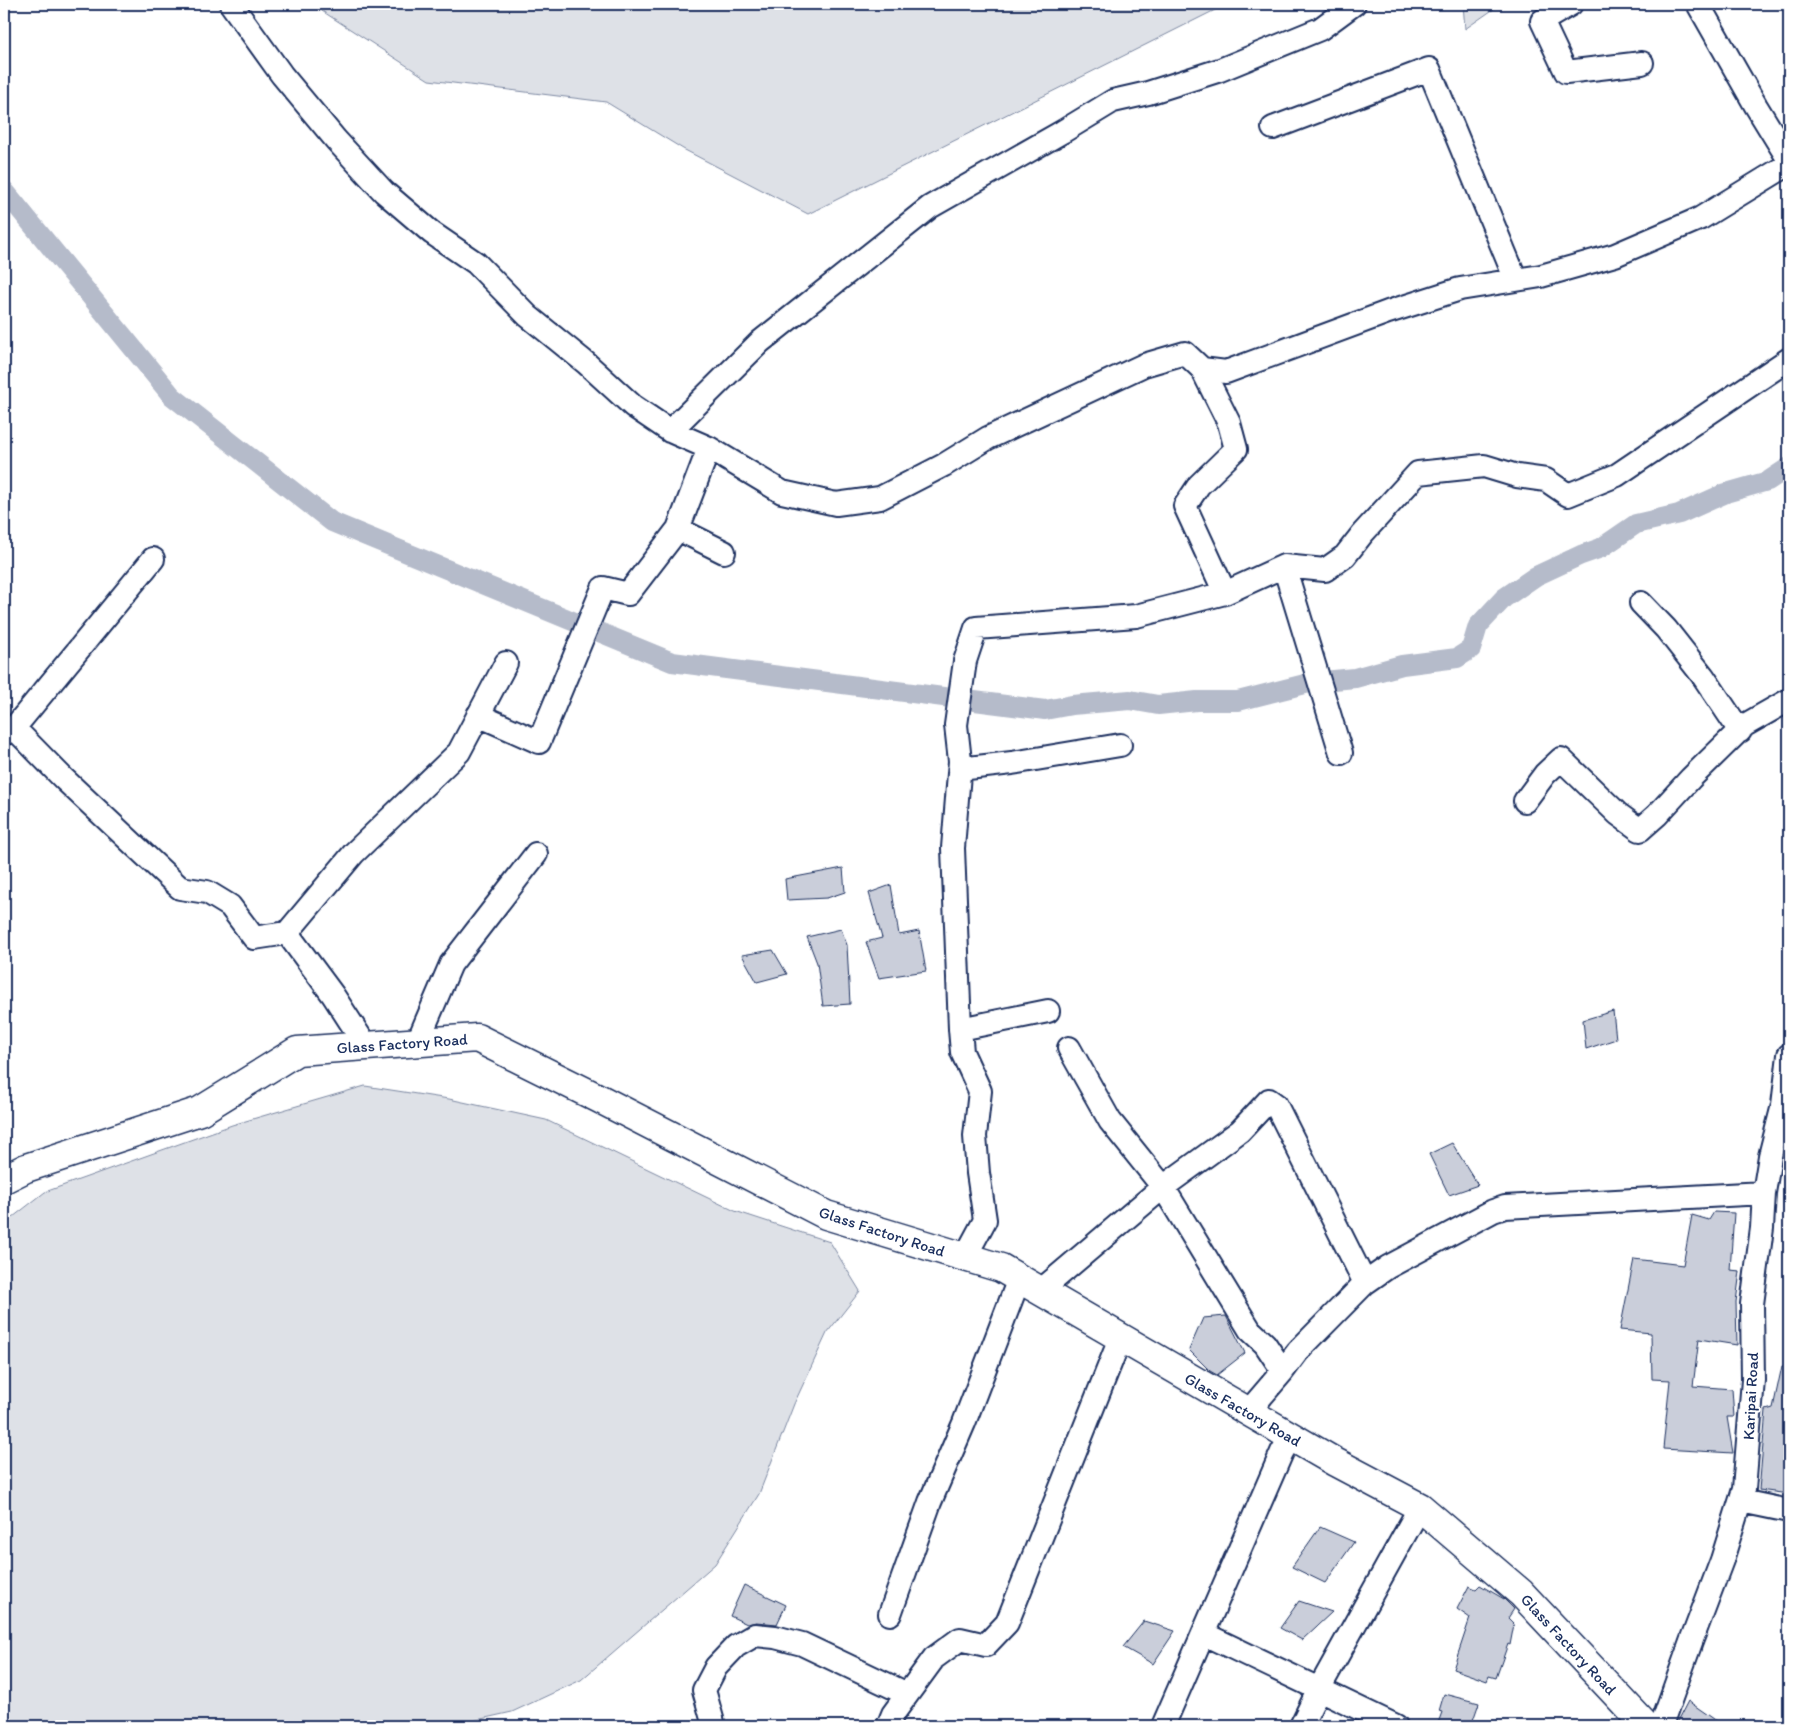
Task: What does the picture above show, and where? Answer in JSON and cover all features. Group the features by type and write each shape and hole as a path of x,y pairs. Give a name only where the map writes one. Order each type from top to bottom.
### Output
{"main road":[{"name":"Glass Factory Road","path":"4,1179 26,1168 200,1111 297,1051 477,1038 826,1215 1001,1268 1120,1339 1420,1507 1521,1593 1646,1726"}],"street":[{"path":"231,4 282,75 336,140 384,192 432,233 476,263 528,316 633,406 670,432 709,448 782,492 836,504 880,498 944,465 988,438 1144,365 1185,353 1202,369 1229,423 1236,449 1199,486 1185,506 1225,593"},
{"path":"670,432 760,342 930,207 1113,101 1220,70 1320,29 1354,4"},
{"path":"1571,4 1542,21 1566,72 1642,63"},
{"path":"1698,4 1789,160"},
{"path":"1273,128 1429,68 1516,280"},
{"path":"1202,369 1226,372 1388,312 1460,289 1541,276 1615,255 1700,218 1789,164"},
{"path":"965,1257 986,1220 978,1173 976,1136 980,1091 962,1052 953,848 960,761 956,724 965,661 976,628 1136,616 1225,593 1284,566 1325,570 1345,556 1363,533 1418,473 1484,466 1517,476 1546,480 1568,495 1617,475 1789,359"},
{"path":"478,715 539,742 603,588 628,594 678,529 709,448"},
{"path":"678,529 724,552"},
{"path":"153,559 9,731 180,888 207,892 230,906 254,938 287,933 354,853 459,752 506,663"},
{"path":"1284,566 1340,753"},
{"path":"1641,604 1666,629 1703,676 1740,731"},
{"path":"1525,801 1544,774 1561,759 1618,814 1640,830 1658,815 1691,778 1746,725 1789,700"},
{"path":"960,761 968,768 1012,763 1120,745"},
{"path":"418,1041 451,964 536,854"},
{"path":"287,933 333,995 366,1046"},
{"path":"960,1029 1048,1011"},
{"path":"1069,1048 1110,1121 1163,1187 1250,1330 1265,1344 1283,1371"},
{"name":"Karipai Road","path":"1661,1726 1722,1560 1744,1489 1753,1380 1752,1304 1762,1228 1764,1193 1770,1156 1783,1105 1789,1055"},
{"path":"890,1614 930,1502 964,1423 1029,1285 1240,1131 1268,1100 1276,1104 1365,1283"},
{"path":"1248,1412 1298,1351 1365,1283 1388,1267 1493,1211 1505,1207 1764,1193"},
{"path":"888,1726 893,1714 934,1658 960,1639 986,1645 1007,1624 1120,1339"},
{"path":"1163,1726 1282,1452 1291,1436"},
{"path":"1741,1502 1789,1511"},
{"path":"1301,1726 1319,1689 1420,1507"},
{"path":"1204,1634 1396,1726"},
{"path":"714,1726 704,1690 716,1667 736,1646 755,1635 775,1637 802,1644 907,1694"}],"shaded area":[{"path":"316,4 1227,4 808,214 683,149 606,102 429,80 322,11"},
{"path":"1463,4 1501,4 1465,29"},
{"path":"365,1086 449,1099 546,1120 735,1211 830,1242 860,1291 827,1333 794,1404 759,1494 715,1564 581,1680 512,1712 450,1726 4,1726 4,1213 13,1217 45,1192 232,1125"}],"building":[{"path":"843,868 845,892 827,898 787,900 785,879"},
{"path":"891,885 899,935 919,931 926,971 879,978 866,942 882,938 869,893"},
{"path":"841,929 847,945 850,1004 823,1006 817,963 807,937"},
{"path":"773,950 787,974 757,982 742,955"},
{"path":"1613,1011 1616,1039 1586,1049 1583,1020"},
{"path":"1452,1143 1478,1185 1449,1195 1429,1154"},
{"path":"1714,1212 1734,1213 1730,1270 1740,1271 1736,1302 1737,1345 1699,1339 1693,1386 1732,1389 1734,1417 1727,1417 1733,1453 1663,1449 1670,1380 1652,1379 1651,1333 1620,1330 1634,1259 1683,1265 1692,1215 1709,1220"},
{"path":"1226,1316 1245,1353 1217,1375 1210,1371 1189,1350 1203,1318"},
{"path":"1782,1366 1789,1366 1789,1494 1759,1490 1766,1410 1773,1408"},
{"path":"1320,1527 1354,1542 1325,1583 1292,1567"},
{"path":"744,1585 786,1605 777,1624 756,1622 747,1624 730,1616"},
{"path":"1480,1585 1504,1599 1514,1609 1508,1618 1514,1624 1510,1645 1508,1644 1496,1678 1489,1676 1487,1681 1453,1669 1470,1618 1457,1609 1469,1586 1476,1589"},
{"path":"1299,1601 1332,1612 1302,1640 1280,1628"},
{"path":"1144,1621 1175,1631 1153,1664 1123,1647"},
{"path":"1444,1694 1479,1703 1471,1726 1437,1726 1442,1712 1439,1711"},
{"path":"1688,1701 1724,1726 1675,1726"}],"waterway":[{"path":"4,190 172,396 332,522 672,662 1045,710 1072,705 1130,700 1158,705 1197,701 1238,701 1313,682 1355,678 1402,665 1457,658 1471,649 1478,626 1504,598 1536,576 1601,548 1636,524 1679,514 1726,493 1768,481 1789,467"}]}
